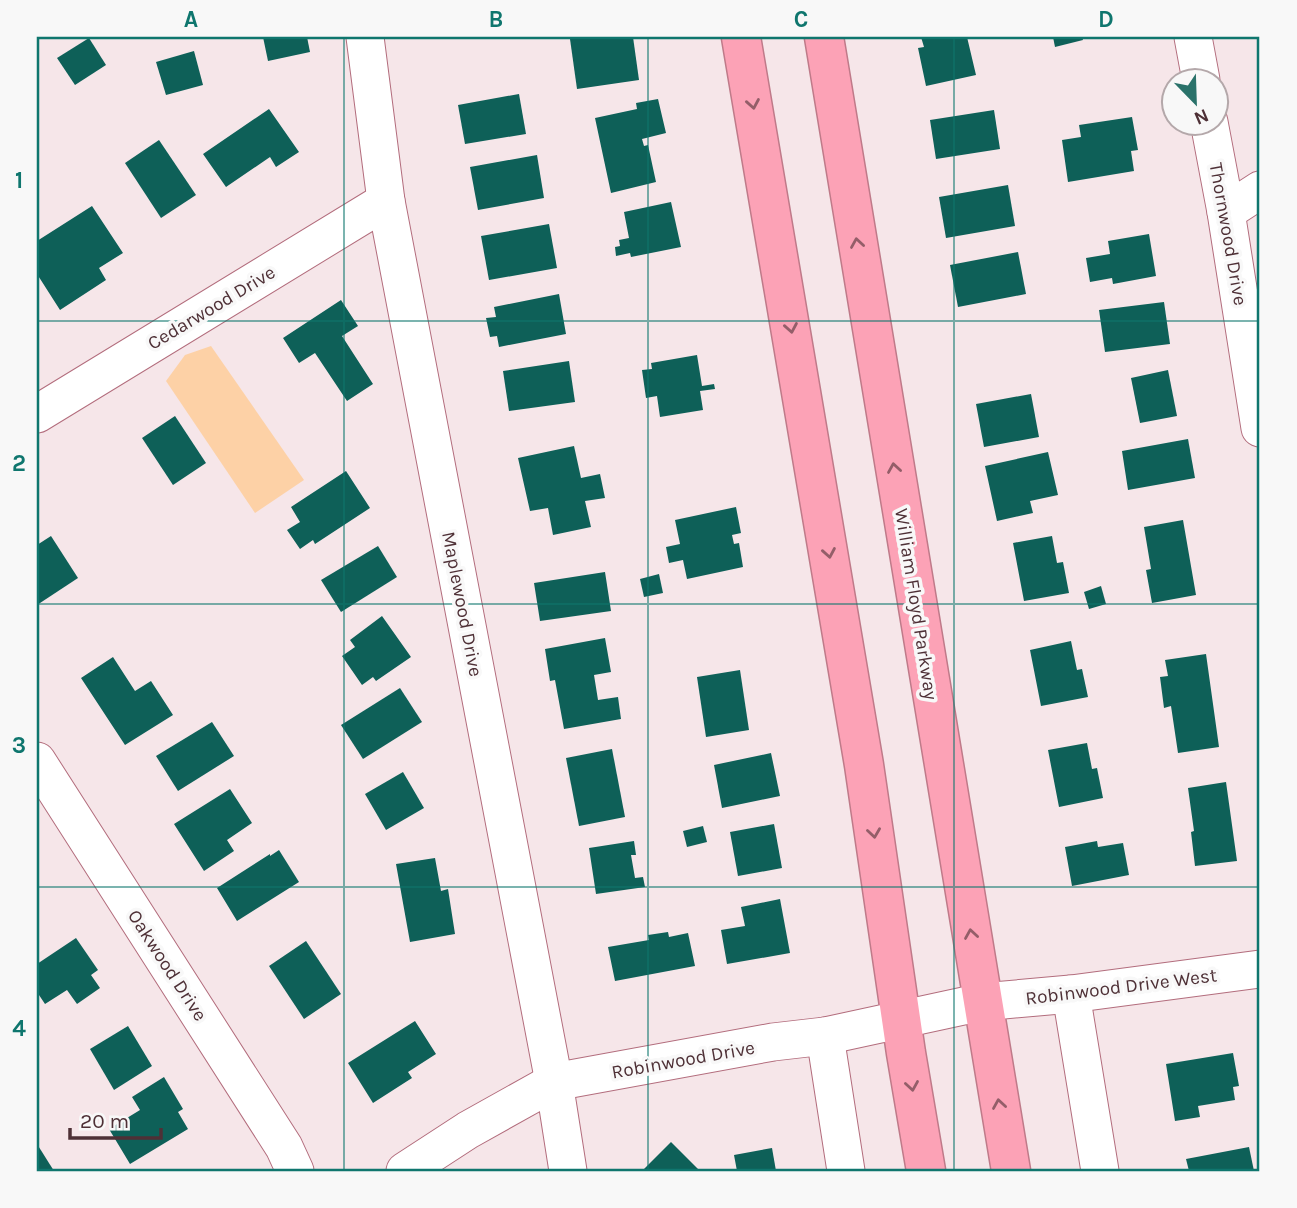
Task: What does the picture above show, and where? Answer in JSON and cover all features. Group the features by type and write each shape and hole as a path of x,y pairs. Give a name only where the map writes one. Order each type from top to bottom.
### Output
{"highway":[{"path":"741,37 864,765 926,1171"},
{"name":"William Floyd Parkway","path":"824,37 1011,1171"}],"street":[{"name":"Maplewood Drive","path":"365,37 386,201 554,1082 568,1171"},
{"path":"1193,37 1198,66"},
{"name":"Thornwood Drive","path":"1212,136 1260,428"},
{"path":"1226,212 1260,190"},
{"name":"Cedarwood Drive","path":"37,414 386,201"},
{"name":"Oakwood Drive","path":"37,761 284,1147 295,1171"},
{"name":"Robinwood Drive West","path":"982,1002 1071,994 1260,969"},
{"path":"1071,994 1100,1171"},
{"name":"Robinwood Drive","path":"405,1171 468,1130 554,1082 773,1042 825,1036 982,1002"},
{"path":"825,1036 846,1171"}],"shaded area":[{"path":"211,346 304,480 255,513 166,381 185,355"}],"building":[{"path":"263,37 307,37 310,52 268,61"},
{"path":"633,37 639,80 577,89 570,39"},
{"path":"921,37 967,37 976,75 926,86 918,48 924,47"},
{"path":"1053,37 1082,37 1083,40 1055,47"},
{"path":"89,38 106,65 75,85 57,58"},
{"path":"194,51 203,85 166,95 156,62"},
{"path":"519,94 526,134 465,144 458,105"},
{"path":"658,99 666,133 642,139 644,146 648,145 656,182 611,193 595,118 637,109 636,103"},
{"path":"269,109 299,152 276,167 270,157 226,187 203,154"},
{"path":"994,110 1000,149 936,159 930,120"},
{"path":"1132,117 1138,150 1131,151 1134,171 1068,182 1062,140 1081,137 1079,125"},
{"path":"159,140 196,195 161,218 125,163"},
{"path":"537,155 544,198 478,210 470,167"},
{"path":"1008,185 1015,226 946,238 939,197"},
{"path":"671,202 681,247 631,257 630,253 616,256 615,247 620,246 619,240 629,238 624,212"},
{"path":"92,206 123,253 99,268 106,280 60,310 37,274 37,241"},
{"path":"549,224 557,268 489,280 481,236"},
{"path":"1149,234 1156,276 1113,284 1112,278 1090,282 1086,258 1110,254 1108,241"},
{"path":"1018,252 1026,294 958,307 950,265"},
{"path":"559,294 566,334 499,347 497,336 490,337 486,318 496,317 494,307"},
{"path":"341,300 358,326 342,336 373,384 347,401 315,353 299,363 283,338"},
{"path":"1164,302 1170,344 1105,352 1099,310"},
{"path":"697,355 702,386 714,384 715,389 700,391 703,410 660,417 657,396 646,398 642,370 652,369 651,363"},
{"path":"569,361 575,402 509,411 503,371"},
{"path":"1168,370 1177,416 1140,423 1131,378"},
{"path":"1031,394 1039,437 984,447 976,404"},
{"path":"175,416 206,463 173,485 142,438"},
{"path":"1188,439 1195,478 1128,490 1122,451"},
{"path":"574,446 581,478 600,474 605,498 585,501 591,527 553,535 548,508 530,511 518,458"},
{"path":"1048,452 1058,495 1030,501 1033,513 997,521 985,466"},
{"path":"346,471 370,508 315,544 313,540 300,549 287,530 300,522 291,507"},
{"path":"736,507 741,533 732,535 734,544 739,543 743,567 687,579 683,560 669,563 666,547 680,544 675,520"},
{"path":"1183,520 1196,595 1152,603 1146,570 1151,569 1144,527"},
{"path":"51,536 78,578 37,605 37,545"},
{"path":"1052,536 1057,563 1063,562 1069,593 1024,601 1013,543"},
{"path":"378,546 397,577 341,612 321,580"},
{"path":"605,572 611,611 540,621 534,583"},
{"path":"659,574 663,593 644,597 640,579"},
{"path":"1101,586 1106,604 1089,609 1084,592"},
{"path":"382,616 411,657 376,681 373,677 362,685 342,656 355,647 350,640"},
{"path":"605,638 611,672 594,675 598,700 618,697 621,719 564,729 555,680 550,681 545,649"},
{"path":"1071,641 1077,670 1082,669 1088,697 1041,706 1030,650"},
{"path":"1206,654 1219,747 1178,753 1171,706 1164,708 1160,677 1168,676 1165,660"},
{"path":"113,657 135,691 151,681 173,715 125,745 81,678"},
{"path":"740,670 749,730 706,737 697,677"},
{"path":"400,688 422,722 363,759 341,725"},
{"path":"212,722 234,756 178,791 156,756"},
{"path":"1087,743 1092,769 1097,768 1103,798 1059,807 1048,750"},
{"path":"612,749 625,817 579,826 566,758"},
{"path":"771,753 780,796 722,808 714,765"},
{"path":"403,772 424,808 386,830 365,794"},
{"path":"1226,782 1237,861 1195,866 1191,832 1194,831 1188,788"},
{"path":"230,789 252,823 227,840 234,851 204,871 174,824"},
{"path":"774,824 782,868 738,876 730,832"},
{"path":"703,826 707,842 687,847 683,831"},
{"path":"634,841 636,855 631,855 635,878 643,877 645,887 596,894 589,848"},
{"path":"1097,841 1098,847 1123,843 1129,875 1072,886 1065,847"},
{"path":"279,850 299,882 237,921 217,888"},
{"path":"435,858 441,891 448,889 455,934 410,942 396,864"},
{"path":"780,899 790,953 727,964 721,930 745,926 741,907"},
{"path":"668,932 669,937 688,933 695,966 615,981 608,947 649,940 648,935"},
{"path":"76,938 98,970 91,975 100,988 77,1004 67,990 45,1004 37,992 37,964"},
{"path":"306,941 341,994 304,1019 269,966"},
{"path":"415,1021 436,1054 408,1072 412,1078 373,1103 348,1063"},
{"path":"128,1026 152,1066 114,1090 90,1049"},
{"path":"1233,1053 1239,1086 1233,1087 1235,1100 1198,1106 1200,1117 1175,1121 1166,1064"},
{"path":"164,1077 183,1109 178,1112 188,1129 130,1164 109,1129 140,1110 132,1097"},
{"path":"671,1142 700,1171 642,1171"},
{"path":"37,1144 54,1171 37,1171"},
{"path":"1249,1147 1254,1171 1189,1171 1186,1159"},
{"path":"772,1148 776,1171 737,1171 734,1155"}]}
